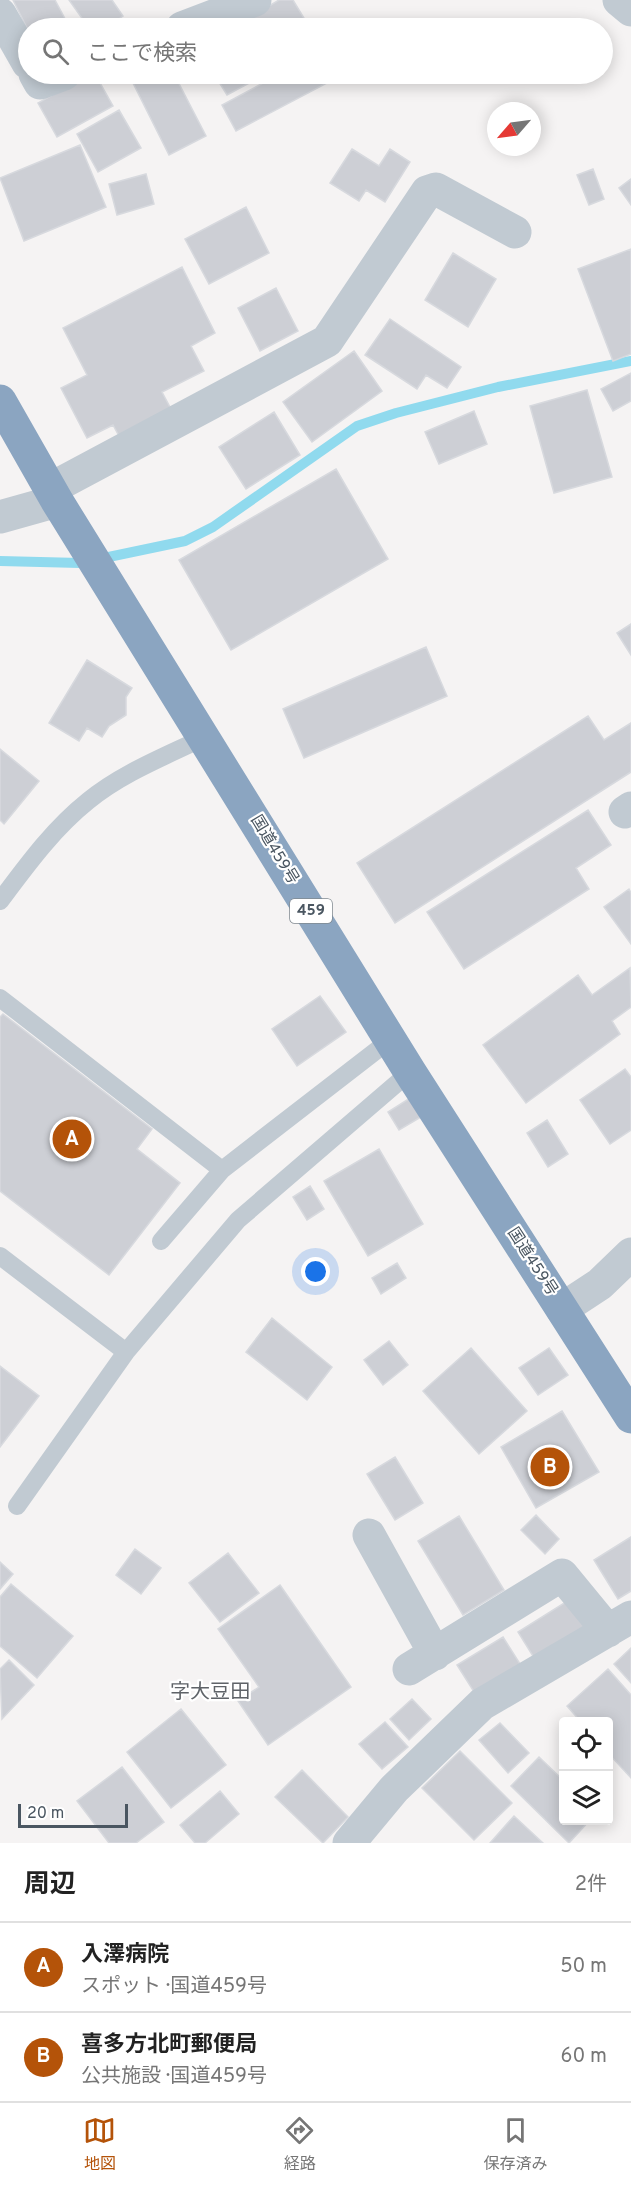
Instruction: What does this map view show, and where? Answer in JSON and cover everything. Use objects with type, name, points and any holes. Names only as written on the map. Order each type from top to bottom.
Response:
[{"type":"highway","name":"国道459号","points":[[0,400],[54,495],[390,1040],[631,1417]]},
{"type":"street","points":[[208,18],[255,0]]},
{"type":"street","points":[[619,0],[631,10]]},
{"type":"street","points":[[0,14],[18,46]]},
{"type":"street","points":[[0,517],[54,495],[327,341],[426,192],[436,189],[514,232]]},
{"type":"street","points":[[562,1309],[600,1284],[631,1254]]},
{"type":"street","points":[[349,1843],[394,1789],[482,1704],[620,1624],[562,1575],[422,1662],[369,1535]]},
{"type":"lane","points":[[0,901],[44,843],[88,801],[121,778],[205,737]]},
{"type":"lane","points":[[0,998],[222,1170]]},
{"type":"lane","points":[[161,1241],[222,1170],[390,1040]]},
{"type":"lane","points":[[17,1506],[126,1352],[238,1220],[410,1072]]},
{"type":"lane","points":[[0,1256],[126,1352]]},
{"type":"building","points":[[13,0],[55,0],[65,18],[22,18]]},
{"type":"building","points":[[69,0],[112,0],[123,16],[120,18],[82,18]]},
{"type":"building","points":[[279,0],[293,0],[304,18],[253,18],[252,16]]},
{"type":"building","points":[[72,84],[101,84],[113,106],[57,137],[38,103]]},
{"type":"building","points":[[134,84],[179,84],[206,136],[169,155]]},
{"type":"building","points":[[220,84],[247,84],[227,95]]},
{"type":"building","points":[[261,84],[325,84],[236,131],[222,105]]},
{"type":"building","points":[[119,110],[141,148],[98,172],[77,134]]},
{"type":"building","points":[[80,145],[106,207],[24,241],[0,178]]},
{"type":"building","points":[[352,149],[379,166],[390,149],[410,162],[385,202],[366,190],[359,201],[330,183]]},
{"type":"building","points":[[593,169],[604,199],[589,205],[577,175]]},
{"type":"building","points":[[146,174],[154,204],[117,215],[109,184]]},
{"type":"building","points":[[631,179],[631,205],[619,188]]},
{"type":"building","points":[[246,207],[269,253],[209,284],[185,239]]},
{"type":"building","points":[[631,249],[631,354],[613,361],[578,269]]},
{"type":"building","points":[[453,253],[496,279],[468,327],[425,300]]},
{"type":"building","points":[[182,267],[215,333],[191,346],[204,371],[162,392],[171,409],[119,436],[113,425],[87,438],[61,388],[87,375],[63,328]]},
{"type":"building","points":[[276,288],[298,331],[260,351],[238,308]]},
{"type":"building","points":[[390,319],[461,367],[447,388],[426,375],[417,389],[365,355]]},
{"type":"building","points":[[354,351],[382,391],[312,442],[283,402]]},
{"type":"building","points":[[631,373],[631,401],[613,411],[601,389]]},
{"type":"building","points":[[587,390],[612,477],[554,493],[530,406]]},
{"type":"building","points":[[474,411],[487,444],[439,464],[425,432]]},
{"type":"building","points":[[274,412],[300,455],[246,489],[219,447]]},
{"type":"building","points":[[336,469],[388,559],[231,650],[179,560]]},
{"type":"building","points":[[631,624],[631,655],[617,633]]},
{"type":"building","points":[[426,647],[447,696],[304,758],[283,709]]},
{"type":"building","points":[[87,660],[132,688],[126,697],[126,715],[109,726],[102,737],[87,728],[79,741],[49,723]]},
{"type":"building","points":[[588,716],[604,740],[631,723],[631,772],[395,923],[357,863]]},
{"type":"building","points":[[0,749],[39,781],[4,824],[0,820]]},
{"type":"building","points":[[588,810],[611,845],[576,868],[589,889],[464,969],[427,912]]},
{"type":"building","points":[[629,889],[631,893],[631,944],[604,907]]},
{"type":"building","points":[[630,968],[631,1007],[612,1021],[620,1034],[526,1103],[483,1045],[578,975],[592,995]]},
{"type":"building","points":[[320,996],[346,1032],[297,1066],[272,1029]]},
{"type":"building","points":[[3,1014],[152,1129],[137,1149],[180,1183],[109,1275],[0,1191],[0,1017]]},
{"type":"building","points":[[625,1069],[631,1077],[631,1130],[610,1144],[580,1100]]},
{"type":"building","points":[[410,1098],[421,1117],[399,1130],[388,1112]]},
{"type":"building","points":[[547,1120],[568,1154],[548,1167],[527,1133]]},
{"type":"building","points":[[379,1149],[423,1224],[368,1256],[324,1181]]},
{"type":"building","points":[[310,1186],[324,1209],[307,1220],[293,1197]]},
{"type":"building","points":[[397,1263],[406,1278],[381,1294],[372,1278]]},
{"type":"building","points":[[272,1318],[332,1367],[307,1400],[246,1352]]},
{"type":"building","points":[[389,1341],[408,1365],[383,1385],[364,1360]]},
{"type":"building","points":[[471,1348],[527,1411],[479,1454],[423,1391]]},
{"type":"building","points":[[549,1348],[568,1375],[538,1395],[519,1368]]},
{"type":"building","points":[[0,1366],[39,1396],[0,1447]]},
{"type":"building","points":[[562,1411],[599,1472],[536,1508],[501,1447]]},
{"type":"building","points":[[395,1457],[423,1503],[395,1520],[367,1474]]},
{"type":"building","points":[[536,1515],[559,1539],[545,1554],[521,1530]]},
{"type":"building","points":[[459,1516],[504,1590],[463,1615],[418,1541]]},
{"type":"building","points":[[631,1537],[631,1591],[618,1599],[594,1560]]},
{"type":"building","points":[[135,1549],[161,1568],[141,1594],[116,1575]]},
{"type":"building","points":[[228,1553],[259,1593],[220,1622],[189,1583]]},
{"type":"building","points":[[0,1562],[13,1574],[0,1589]]},
{"type":"building","points":[[11,1584],[73,1636],[37,1678],[0,1646],[0,1597]]},
{"type":"building","points":[[280,1585],[351,1687],[268,1745],[238,1701],[259,1687],[218,1629]]},
{"type":"building","points":[[569,1600],[587,1629],[536,1661],[518,1632]]},
{"type":"building","points":[[503,1637],[522,1667],[476,1695],[457,1665]]},
{"type":"building","points":[[631,1648],[631,1683],[614,1664]]},
{"type":"building","points":[[9,1660],[34,1685],[2,1719],[0,1669]]},
{"type":"building","points":[[608,1669],[631,1695],[631,1778],[613,1758],[613,1717],[577,1717],[567,1706]]},
{"type":"building","points":[[412,1699],[431,1719],[409,1740],[390,1719]]},
{"type":"building","points":[[181,1709],[226,1765],[171,1808],[127,1752]]},
{"type":"building","points":[[385,1722],[408,1747],[382,1769],[359,1744]]},
{"type":"building","points":[[500,1723],[529,1753],[508,1773],[479,1740]]},
{"type":"building","points":[[460,1751],[512,1803],[474,1840],[422,1788]]},
{"type":"building","points":[[539,1757],[559,1776],[559,1825],[585,1825],[569,1843],[511,1786]]},
{"type":"building","points":[[122,1767],[164,1822],[136,1843],[109,1843],[77,1801]]},
{"type":"building","points":[[302,1770],[348,1817],[323,1843],[275,1797]]},
{"type":"building","points":[[220,1791],[239,1814],[205,1843],[195,1843],[180,1825]]},
{"type":"building","points":[[514,1816],[543,1843],[490,1843]]},
{"type":"waterway","points":[[0,561],[80,563],[185,541],[213,527],[357,426],[396,413],[498,387],[631,361]]},
{"type":"place","name":"入澤病院","points":[[72,1139]]},
{"type":"place","name":"喜多方北町郵便局","points":[[550,1467]]},
{"type":"district","name":"字大豆田","points":[[210,1693]]}]
